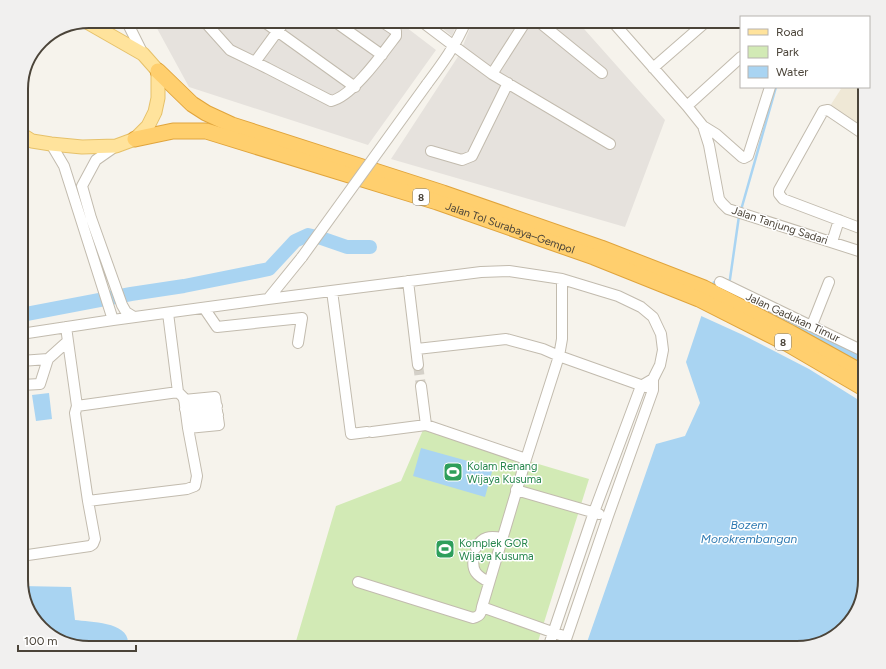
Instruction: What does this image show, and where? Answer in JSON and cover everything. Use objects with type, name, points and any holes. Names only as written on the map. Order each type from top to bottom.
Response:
[{"type":"highway","name":"Jalan Tol Surabaya–Gempol","points":[[158,71],[192,104],[232,125],[443,193],[586,242],[791,333],[858,370]]},
{"type":"highway","name":"Jalan Tol Surabaya–Gempol","points":[[135,139],[173,131],[206,131],[437,202],[702,294],[858,384]]},
{"type":"main road","points":[[28,140],[51,144],[97,147],[116,146],[135,139],[148,126],[155,112],[158,98],[158,71],[143,54],[98,28]]},
{"type":"street","points":[[130,28],[143,54]]},
{"type":"street","points":[[210,28],[230,50],[331,101],[336,100],[355,86],[382,55],[397,34],[396,31],[392,28]]},
{"type":"street","points":[[273,28],[355,86]]},
{"type":"street","points":[[255,62],[279,28]]},
{"type":"street","points":[[344,28],[382,55]]},
{"type":"street","points":[[430,28],[492,74],[610,144]]},
{"type":"street","points":[[268,299],[302,257],[454,46],[463,28]]},
{"type":"street","points":[[492,74],[522,28]]},
{"type":"street","points":[[547,28],[602,73]]},
{"type":"street","name":"Jalan Tanjung Sadari","points":[[618,28],[703,126],[709,144],[719,199],[728,209],[858,251]]},
{"type":"street","points":[[654,68],[699,28]]},
{"type":"street","points":[[687,106],[740,58]]},
{"type":"street","points":[[431,151],[462,160],[472,156],[508,83]]},
{"type":"street","points":[[703,126],[716,134],[742,157],[748,156],[770,88]]},
{"type":"street","points":[[858,130],[828,110],[823,110],[779,190],[779,194],[782,199],[858,227]]},
{"type":"street","points":[[51,144],[64,166],[72,189],[87,220],[122,305],[126,312],[134,317]]},
{"type":"street","points":[[113,320],[87,220],[82,186],[96,160],[116,146]]},
{"type":"street","points":[[72,189],[82,186]]},
{"type":"street","points":[[832,242],[839,220]]},
{"type":"street","points":[[28,333],[134,317],[481,272],[509,271],[562,279],[618,296],[641,307],[653,317],[661,334],[663,350],[660,365],[565,641]]},
{"type":"street","points":[[358,582],[473,618],[478,617],[516,490],[559,356],[562,339],[562,279]]},
{"type":"street","points":[[408,281],[418,365]]},
{"type":"street","points":[[812,325],[829,282]]},
{"type":"street","name":"Jalan Gadukan Timur","points":[[725,284],[812,325],[858,344]]},
{"type":"street","points":[[332,291],[351,434],[426,425],[526,459]]},
{"type":"street","points":[[204,308],[217,328],[302,318],[298,344]]},
{"type":"street","points":[[88,501],[187,490],[196,486],[197,476],[184,398],[178,392],[168,313]]},
{"type":"street","points":[[28,555],[90,546],[93,544],[95,539],[75,413],[77,406],[66,327]]},
{"type":"street","points":[[416,349],[506,339],[543,349],[641,386],[653,384]]},
{"type":"street","points":[[28,385],[40,384],[48,359],[68,341]]},
{"type":"street","points":[[28,361],[48,359]]},
{"type":"street","points":[[421,386],[426,425]]},
{"type":"street","points":[[551,641],[594,512],[641,386]]},
{"type":"street","points":[[77,406],[178,392]]},
{"type":"street","points":[[215,397],[217,411],[186,414],[215,397]]},
{"type":"street","points":[[516,490],[608,516]]},
{"type":"street","points":[[489,582],[480,577],[474,570],[472,563],[475,552],[479,542],[483,538],[491,536],[502,538]]},
{"type":"street","points":[[570,584],[583,589]]},
{"type":"street","points":[[482,607],[566,636]]},
{"type":"shaded area","points":[[157,28],[407,28],[436,50],[368,145],[189,87]]},
{"type":"shaded area","points":[[442,28],[455,28],[452,36]]},
{"type":"shaded area","points":[[470,28],[583,28],[665,120],[625,227],[391,159],[459,55]]},
{"type":"shaded area","points":[[840,88],[858,88],[858,127],[830,106],[841,89]]},
{"type":"green space","name":"Komplek GOR Wijaya Kusuma","points":[[423,430],[589,479],[538,641],[296,641],[336,506],[401,481]]},
{"type":"water","name":"Bozem Morokrembangan","points":[[713,281],[858,351],[858,580],[852,607],[837,626],[824,635],[813,639],[797,641],[587,641],[656,444],[685,436],[700,403],[686,362]]},
{"type":"water","points":[[49,393],[52,419],[36,421],[32,395]]},
{"type":"water","name":"Kolam Renang Wijaya Kusuma","points":[[421,448],[493,468],[485,497],[413,476]]},
{"type":"water","points":[[28,586],[71,587],[75,620],[110,625],[118,628],[128,639],[128,641],[89,641],[62,635],[43,620],[36,610],[31,599]]},
{"type":"pier","points":[[702,306],[858,367],[858,400],[809,369],[743,335],[699,315]]},
{"type":"waterway","points":[[741,210],[776,88]]},
{"type":"waterway","points":[[728,284],[739,216]]},
{"type":"waterway","points":[[28,314],[131,294],[184,286],[269,269],[295,241],[308,235],[347,247],[370,247]]},
{"type":"tunnel","points":[[418,365],[421,386]]},
{"type":"place","name":"Kolam Renang Wijaya Kusuma","points":[[453,472]]},
{"type":"place","name":"Komplek GOR Wijaya Kusuma","points":[[445,549]]}]
